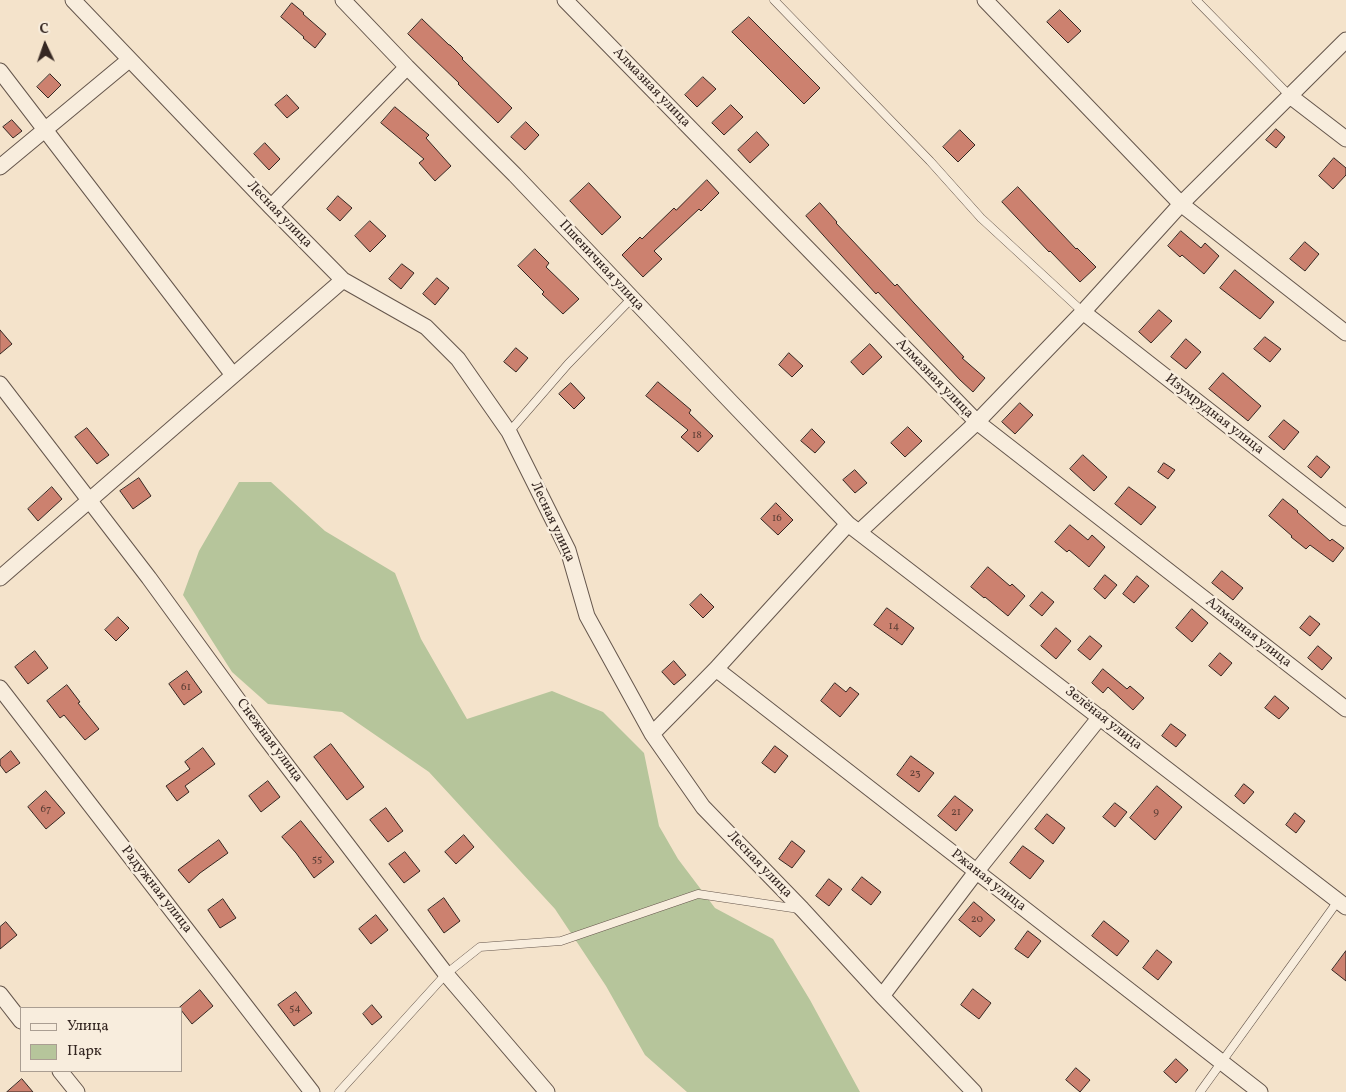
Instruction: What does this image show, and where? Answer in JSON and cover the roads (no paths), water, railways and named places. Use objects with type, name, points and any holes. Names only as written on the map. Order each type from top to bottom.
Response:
[{"type":"street","name":"Лесная улица","points":[[73,0],[342,280],[426,327],[458,359],[509,432],[568,550],[586,616],[652,734],[703,807],[974,1092]]},
{"type":"street","name":"Пшеничная улица","points":[[343,0],[515,175],[854,528]]},
{"type":"street","name":"Алмазная улица","points":[[565,0],[977,422],[1346,709]]},
{"type":"street","points":[[985,0],[1181,204],[1346,333]]},
{"type":"street","points":[[652,734],[854,528],[977,422],[1082,312],[1181,204],[1346,40]]},
{"type":"street","points":[[0,167],[130,60]]},
{"type":"street","points":[[271,207],[407,67]]},
{"type":"street","points":[[0,71],[233,375]]},
{"type":"street","points":[[1290,96],[1346,139]]},
{"type":"street","points":[[0,578],[342,280]]},
{"type":"street","name":"Изумрудная улица","points":[[1082,312],[1346,518]]},
{"type":"street","name":"Снежная улица","points":[[0,384],[149,578],[262,733],[446,974],[547,1092]]},
{"type":"street","name":"Зелёная улица","points":[[854,528],[1100,717],[1344,900]]},
{"type":"street","name":"Ржаная улица","points":[[716,669],[1260,1092]]},
{"type":"street","name":"Радужная улица","points":[[0,688],[312,1092]]},
{"type":"street","points":[[882,996],[976,872],[1100,717]]},
{"type":"street","points":[[0,994],[20,1020]]},
{"type":"street","points":[[61,1072],[76,1092]]},
{"type":"lane","points":[[774,0],[930,161],[981,218],[1082,312]]},
{"type":"lane","points":[[1196,0],[1290,96]]},
{"type":"lane","points":[[509,432],[568,364],[632,298]]},
{"type":"lane","points":[[340,1092],[446,974],[480,947],[561,941],[698,894],[802,909]]},
{"type":"lane","points":[[1200,1092],[1344,900]]}]
